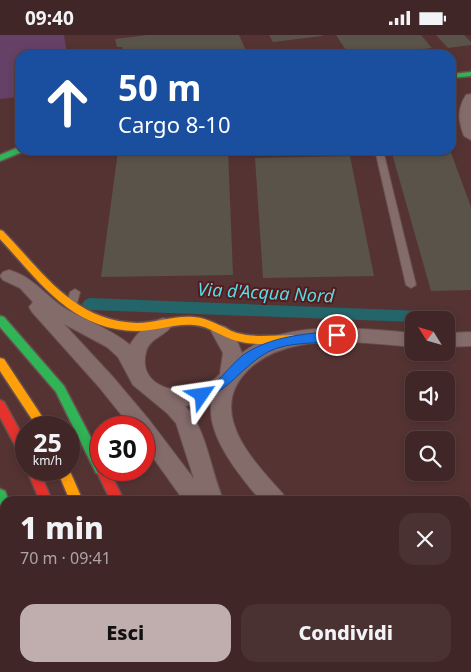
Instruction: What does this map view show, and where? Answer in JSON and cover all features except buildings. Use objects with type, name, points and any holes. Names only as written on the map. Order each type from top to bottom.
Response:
[{"type":"main road","points":[[456,76],[471,74]]},
{"type":"main road","points":[[0,154],[15,151]]},
{"type":"main road","points":[[0,158],[15,152]]},
{"type":"main road","points":[[0,233],[28,262],[56,297],[92,317],[119,325],[144,328],[178,321],[193,321],[208,324],[220,331],[253,340],[294,339]]},
{"type":"main road","points":[[0,320],[60,389],[90,447]]},
{"type":"main road","points":[[0,363],[13,379],[36,416]]},
{"type":"main road","points":[[0,405],[15,433]]},
{"type":"main road","points":[[38,481],[44,496]]},
{"type":"main road","points":[[68,481],[74,496]]},
{"type":"main road","points":[[108,481],[115,496]]},
{"type":"street","points":[[471,98],[466,105],[464,114],[471,135]]},
{"type":"street","points":[[5,271],[26,284],[58,313],[114,342],[129,356],[140,380],[174,407],[189,428],[209,496]]},
{"type":"street","points":[[5,271],[106,383],[133,416]]},
{"type":"street","points":[[135,368],[134,355],[140,342],[150,332],[163,325]]},
{"type":"street","points":[[220,331],[230,340],[234,352],[234,364],[222,392],[221,418],[228,436],[242,460],[271,496]]},
{"type":"street","points":[[152,391],[167,397],[185,399],[202,395],[218,388],[246,359],[257,352],[294,339],[337,335],[405,339]]},
{"type":"street","points":[[455,340],[471,339]]},
{"type":"street","points":[[155,444],[193,496]]},
{"type":"lane","points":[[381,155],[411,285]]},
{"type":"lane","points":[[71,307],[75,291]]},
{"type":"shaded area","points":[[0,35],[64,35],[66,50],[15,50],[15,98],[0,99]]},
{"type":"waterway","name":"Via d'Acqua Nord","points":[[90,304],[405,316]]},
{"type":"traffic: fast","points":[[456,76],[471,74]]},
{"type":"traffic: fast","points":[[0,158],[15,152]]},
{"type":"traffic: fast","points":[[0,320],[60,389],[90,448]]},
{"type":"traffic: slow","points":[[0,233],[57,295],[73,308],[90,317],[111,324],[135,327],[195,321],[244,339],[294,339]]},
{"type":"traffic: slow","points":[[0,362],[36,416]]},
{"type":"traffic: slow","points":[[68,481],[74,496]]},
{"type":"traffic: jam","points":[[0,405],[15,433]]},
{"type":"traffic: jam","points":[[38,481],[44,496]]},
{"type":"traffic: jam","points":[[108,481],[115,496]]},
{"type":"route","points":[[202,395],[218,388],[246,359],[265,348],[294,339],[337,335]]}]
